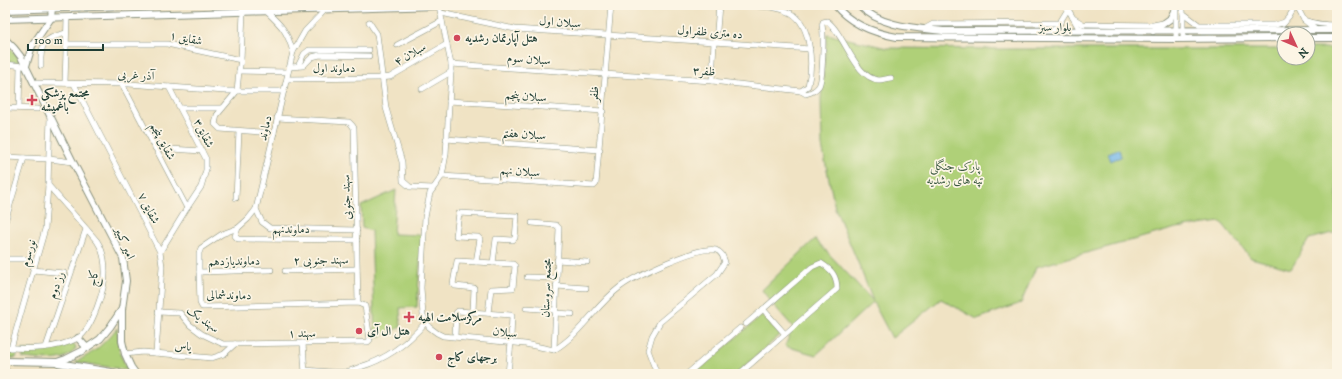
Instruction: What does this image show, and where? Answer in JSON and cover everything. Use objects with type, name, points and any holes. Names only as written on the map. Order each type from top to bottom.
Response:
[{"type":"main road","points":[[5,10],[152,5]]},
{"type":"main road","points":[[5,19],[243,12],[257,8],[267,12],[471,5]]},
{"type":"main road","name":"بلوار سبز","points":[[836,5],[854,22],[879,34],[897,37],[1176,39],[1276,38]]},
{"type":"main road","name":"بلوار سبز","points":[[859,5],[874,17],[912,28],[943,31],[1276,30]]},
{"type":"main road","points":[[1153,31],[1170,19],[1174,14],[1176,6]]},
{"type":"main road","points":[[23,66],[32,46],[51,18],[52,8]]},
{"type":"main road","name":"بلوار سبز","points":[[1316,30],[1337,30]]},
{"type":"main road","points":[[1316,38],[1337,38]]},
{"type":"main road","name":"امیر کبیر","points":[[5,39],[14,48],[34,83],[123,258],[126,281],[122,309],[100,339],[87,348],[57,362],[5,360]]},
{"type":"main road","points":[[122,309],[122,341],[125,354],[136,374]]},
{"type":"main road","points":[[78,338],[87,348]]},
{"type":"main road","points":[[57,362],[123,374]]},
{"type":"street","name":"ظفر","points":[[596,184],[611,5]]},
{"type":"street","points":[[712,81],[719,5]]},
{"type":"street","points":[[736,5],[779,8],[792,14],[802,23],[810,50],[808,86],[801,90]]},
{"type":"street","points":[[1183,5],[1183,39]]},
{"type":"street","points":[[1296,5],[1304,20],[1311,26]]},
{"type":"street","points":[[1282,26],[1296,5]]},
{"type":"street","points":[[303,343],[305,372],[346,372],[373,364],[395,352],[413,337],[426,322],[423,315],[421,288],[425,217],[430,193],[442,176],[451,72],[451,64],[439,6]]},
{"type":"street","points":[[1176,6],[1176,39]]},
{"type":"street","points":[[1068,7],[1078,27],[1084,30]]},
{"type":"street","points":[[1053,30],[1060,23],[1068,7]]},
{"type":"street","points":[[293,52],[305,31],[326,9]]},
{"type":"street","points":[[243,12],[241,60],[237,88],[222,108],[215,124],[220,129],[274,133]]},
{"type":"street","points":[[267,12],[283,28],[288,36],[293,52]]},
{"type":"street","name":"سبلان اول","points":[[441,13],[515,30],[609,36]]},
{"type":"street","points":[[1183,13],[1199,25],[1275,25],[1285,22]]},
{"type":"street","points":[[64,83],[67,18]]},
{"type":"street","points":[[1073,18],[1082,24],[1153,25],[1164,23]]},
{"type":"street","points":[[1304,20],[1322,25],[1337,25]]},
{"type":"street","points":[[397,45],[442,21]]},
{"type":"street","name":"ظفر۳","points":[[606,75],[712,81],[801,90],[806,94],[814,92],[820,84],[823,47],[822,25],[823,22],[827,21],[839,35],[856,63],[869,77],[879,80],[892,78]]},
{"type":"street","points":[[369,22],[378,34],[386,108],[402,162],[403,181],[410,187],[433,188]]},
{"type":"street","points":[[924,29],[933,24],[1060,23]]},
{"type":"street","points":[[42,66],[42,48],[46,41],[52,36],[66,33]]},
{"type":"street","name":"ده متری ظفراول","points":[[609,36],[715,42],[810,50]]},
{"type":"street","name":"شقایق ۱","points":[[66,44],[167,44],[241,60]]},
{"type":"street","name":"سبلان ۴","points":[[382,78],[390,77],[447,44]]},
{"type":"street","points":[[298,66],[304,54],[309,50],[369,50]]},
{"type":"street","name":"دماوند","points":[[256,209],[293,52]]},
{"type":"street","points":[[239,70],[289,69],[303,66],[312,57],[320,55],[369,56]]},
{"type":"street","points":[[5,64],[23,66],[19,108]]},
{"type":"street","name":"سبلان سوم","points":[[451,64],[606,75]]},
{"type":"street","points":[[422,89],[451,72]]},
{"type":"street","name":"دماوند اول","points":[[287,79],[382,78]]},
{"type":"street","name":"آذر غربی","points":[[34,83],[122,84],[209,90],[237,88],[284,91]]},
{"type":"street","name":"شقایق ۷","points":[[74,84],[160,252],[162,266],[156,353]]},
{"type":"street","name":"شقایق پنجم","points":[[122,84],[187,208]]},
{"type":"street","name":"شقایق۳","points":[[160,252],[201,187],[206,170],[206,159],[169,87]]},
{"type":"street","name":"سبلان پنجم","points":[[449,101],[603,111]]},
{"type":"street","points":[[5,108],[38,110]]},
{"type":"street","points":[[180,108],[222,108]]},
{"type":"street","points":[[48,185],[50,116]]},
{"type":"street","name":"سهند جنوبی","points":[[277,118],[349,122],[354,128],[358,303],[365,306],[370,340]]},
{"type":"street","points":[[236,198],[239,131]]},
{"type":"street","name":"سبلان هفتم","points":[[446,139],[600,150]]},
{"type":"street","points":[[155,148],[202,151]]},
{"type":"street","points":[[5,157],[49,159],[73,162]]},
{"type":"street","points":[[5,222],[24,158]]},
{"type":"street","name":"سبلان نهم","points":[[442,176],[594,186],[596,184]]},
{"type":"street","name":"کاج","points":[[48,185],[97,241],[102,249],[106,272],[101,294],[85,333],[78,338]]},
{"type":"street","name":"نورسوم","points":[[11,348],[45,229],[48,185]]},
{"type":"street","points":[[256,209],[262,222],[270,228],[357,230]]},
{"type":"street","name":"دماوندشمالی","points":[[256,209],[238,228],[222,234],[201,248],[199,253],[200,303],[203,307],[358,303]]},
{"type":"street","points":[[476,262],[479,238],[456,236],[459,213],[517,216],[516,238],[513,240],[496,239],[493,263]]},
{"type":"street","name":"مجتمع سروستان","points":[[532,223],[558,226],[554,350]]},
{"type":"street","name":"دماوندنهم","points":[[238,228],[234,236],[238,239],[357,240]]},
{"type":"street","name":"رز دوم","points":[[46,347],[86,229]]},
{"type":"street","points":[[554,350],[566,343],[607,298],[621,287],[659,266],[687,255],[709,249],[717,250],[722,254],[725,262],[717,274],[660,322],[652,336],[648,350],[657,374]]},
{"type":"street","points":[[5,259],[26,259]]},
{"type":"street","points":[[557,260],[587,262]]},
{"type":"street","points":[[473,312],[474,288],[454,286],[453,284],[457,261],[514,265],[514,286],[511,289],[490,288],[488,313]]},
{"type":"street","points":[[739,374],[838,289],[837,280],[834,274],[828,267],[821,263],[812,267],[746,324]]},
{"type":"street","name":"سهند جنوبی ۲","points":[[285,271],[357,269]]},
{"type":"street","points":[[34,270],[64,273]]},
{"type":"street","name":"دماوندیازدهم","points":[[199,272],[270,270]]},
{"type":"street","points":[[527,277],[556,278]]},
{"type":"street","points":[[556,286],[586,288]]},
{"type":"street","points":[[526,308],[572,314]]},
{"type":"street","points":[[763,309],[785,334]]},
{"type":"street","name":"سهند یک","points":[[158,312],[180,313],[190,325],[202,334],[223,344],[235,344]]},
{"type":"street","points":[[454,336],[457,312],[512,315],[508,374]]},
{"type":"street","name":"سبلان","points":[[426,322],[429,327],[443,336],[511,340],[554,350]]},
{"type":"street","points":[[686,374],[740,328]]},
{"type":"street","points":[[5,347],[51,347],[78,338]]},
{"type":"street","name":"سهند ۱","points":[[235,344],[368,342],[370,340]]},
{"type":"street","name":"یاس","points":[[125,354],[143,352],[212,358],[224,354],[235,344]]},
{"type":"street","points":[[5,368],[9,374]]},
{"type":"green space","name":"پارک جنگلی تپه های رشدیه","points":[[827,34],[887,48],[1276,49],[1276,66],[1316,66],[1316,48],[1337,48],[1337,232],[1309,239],[1291,269],[1251,258],[1221,222],[1176,228],[1036,267],[1021,303],[977,319],[941,299],[892,338],[873,302],[816,355],[785,346],[793,327],[762,290],[815,239],[873,301],[835,208],[822,146],[821,99]]},
{"type":"green space","points":[[5,43],[17,55],[20,64],[5,60]]},
{"type":"green space","points":[[396,190],[393,234],[422,235],[417,307],[400,308],[401,327],[375,339],[371,231],[362,228],[361,206]]},
{"type":"green space","points":[[762,315],[780,335],[736,374],[694,374]]},
{"type":"green space","points":[[117,328],[120,354],[128,370],[75,362],[98,348]]},
{"type":"green space","points":[[67,344],[75,345],[76,348],[66,357],[52,360],[23,358],[22,350],[51,350]]},
{"type":"green space","points":[[5,350],[16,350],[16,358],[5,358]]},
{"type":"water","points":[[1119,149],[1121,157],[1110,161],[1107,153]]},
{"type":"place","name":"هتل آپارتمان رشدیه","points":[[457,38]]},
{"type":"place","name":"مجتمع پزشکی باغمیشه","points":[[32,100]]},
{"type":"place","name":"مرکزسلامت الهیه","points":[[409,317]]},
{"type":"place","name":"هتل ال آی","points":[[359,331]]},
{"type":"place","name":"برجهای کاج","points":[[439,357]]}]
